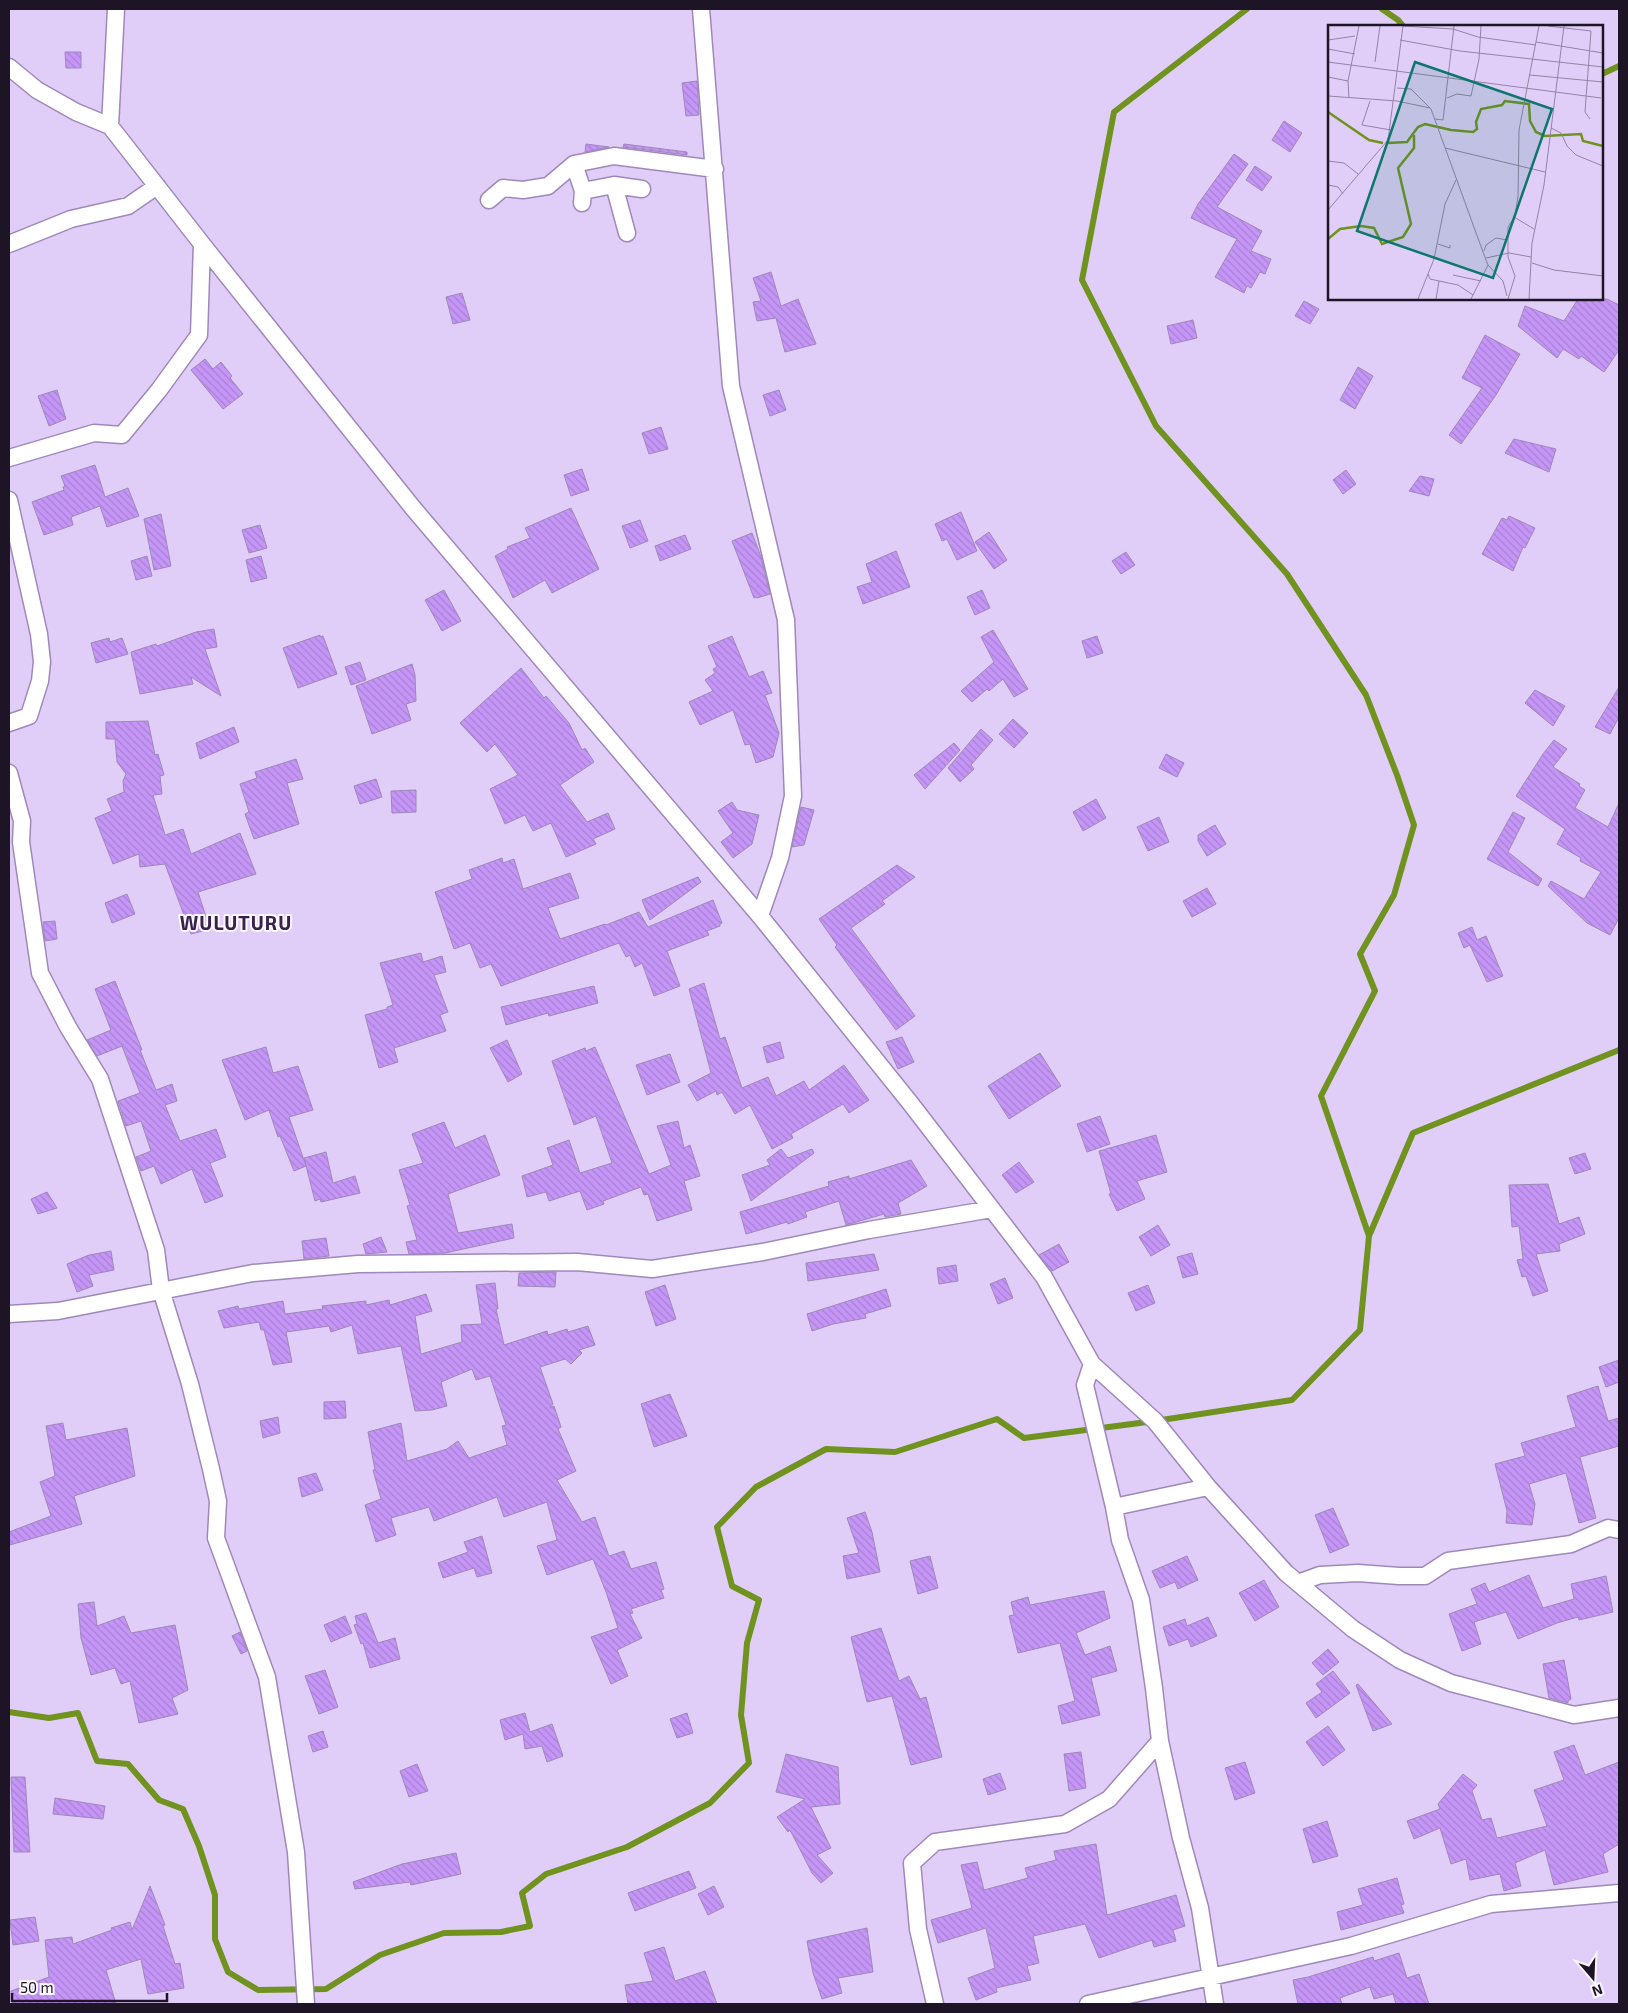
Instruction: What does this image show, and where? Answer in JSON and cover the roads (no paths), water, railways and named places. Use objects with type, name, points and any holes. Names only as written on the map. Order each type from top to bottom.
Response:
[{"type":"street","points":[[110,126],[116,9]]},
{"type":"street","points":[[701,9],[731,386],[786,620],[793,796],[780,858],[760,916]]},
{"type":"street","points":[[9,67],[37,90],[76,112],[110,126],[413,508],[760,916],[911,1104],[1044,1277],[1092,1364],[1155,1422],[1208,1487],[1286,1573],[1353,1629],[1400,1660],[1451,1683],[1574,1715],[1619,1708]]},
{"type":"street","points":[[489,200],[502,188],[523,190],[548,186],[574,164],[614,156],[715,170]]},
{"type":"street","points":[[574,164],[583,197],[614,185],[642,189]]},
{"type":"street","points":[[614,185],[627,233]]},
{"type":"street","points":[[9,244],[71,219],[128,206],[158,186]]},
{"type":"street","points":[[9,458],[94,433],[122,435],[159,390],[199,335],[202,244]]},
{"type":"street","points":[[9,500],[37,624],[42,662],[40,681],[29,716],[9,723]]},
{"type":"street","points":[[9,773],[22,821],[21,842],[40,973],[68,1027],[100,1079],[156,1250],[161,1290],[190,1384],[218,1500],[216,1538],[267,1677],[296,1852],[306,2004]]},
{"type":"street","points":[[9,1314],[58,1311],[253,1273],[358,1264],[577,1262],[652,1269],[763,1252],[869,1230],[992,1209]]},
{"type":"street","points":[[1092,1364],[1085,1385],[1120,1540],[1140,1600],[1154,1688],[1160,1741],[1200,1908],[1209,1976],[1215,2004]]},
{"type":"street","points":[[1114,1507],[1208,1487]]},
{"type":"street","points":[[1298,1583],[1320,1576],[1358,1573],[1425,1576],[1448,1561],[1571,1544],[1608,1528],[1619,1530]]},
{"type":"street","points":[[935,2004],[918,1929],[912,1863],[935,1842],[977,1838],[1065,1824],[1109,1799],[1160,1741]]},
{"type":"street","points":[[1088,2004],[1351,1946],[1491,1904],[1619,1893]]},
{"type":"waterway","points":[[1247,9],[1114,112],[1082,280],[1156,426],[1287,574],[1366,695],[1414,825],[1394,895],[1360,954],[1375,991],[1321,1096],[1369,1236]]},
{"type":"waterway","points":[[1382,9],[1402,25]]},
{"type":"waterway","points":[[1603,74],[1619,66]]},
{"type":"waterway","points":[[9,1712],[49,1718],[78,1713],[97,1761],[128,1764],[159,1800],[183,1809],[199,1846],[215,1895],[215,1939],[228,1972],[258,1990],[326,1989],[380,1955],[444,1933],[501,1932],[530,1926],[522,1893],[546,1874],[627,1847],[710,1803],[749,1763],[741,1715],[747,1643],[759,1600],[732,1586],[717,1527],[756,1487],[826,1449],[895,1452],[997,1419],[1024,1438],[1155,1421],[1292,1400],[1360,1330],[1369,1236],[1413,1133],[1619,1050]]},
{"type":"district","name":"WULUTURU","points":[[236,922]]}]
